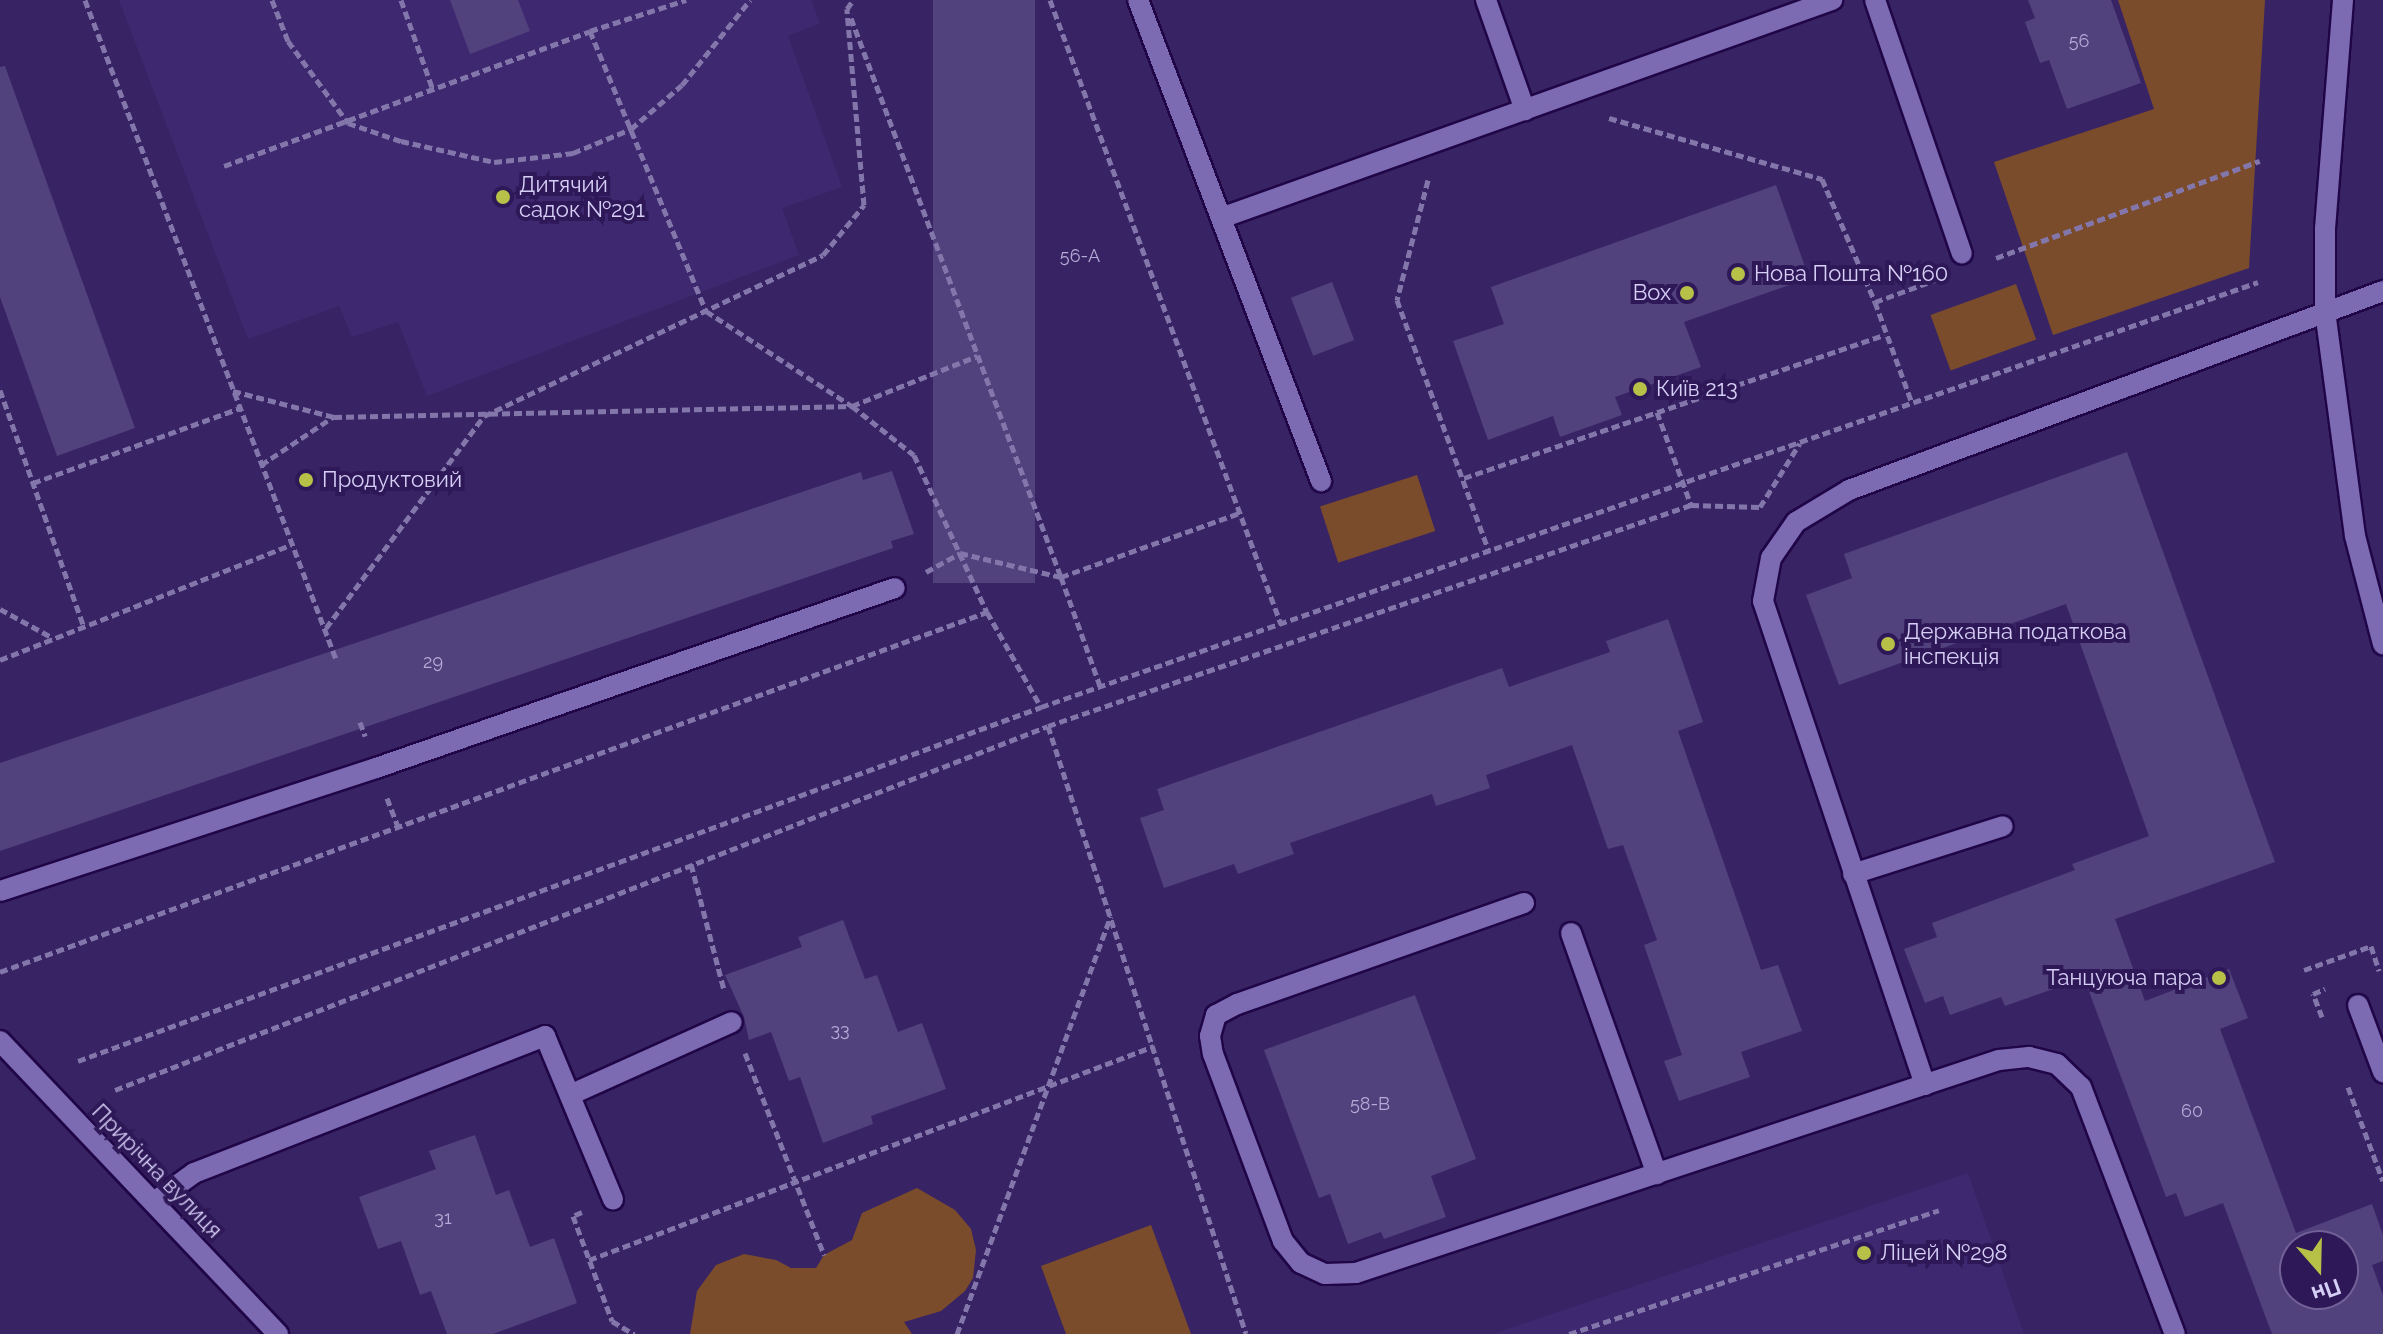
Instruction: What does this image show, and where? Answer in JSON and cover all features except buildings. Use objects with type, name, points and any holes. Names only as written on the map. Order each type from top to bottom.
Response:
[{"type":"street","points":[[1138,0],[1321,481]]},
{"type":"street","points":[[1486,0],[1525,110]]},
{"type":"street","points":[[1221,218],[1832,0]]},
{"type":"street","points":[[1875,0],[1962,254]]},
{"type":"street","points":[[2343,0],[2325,228],[2325,311],[2355,536],[2383,644]]},
{"type":"street","points":[[1925,1085],[1763,601],[1771,558],[1796,522],[1849,490],[2383,291]]},
{"type":"street","points":[[0,891],[376,768],[895,588]]},
{"type":"street","points":[[1853,874],[2003,826]]},
{"type":"street","points":[[1524,903],[1237,1004],[1216,1015],[1210,1036],[1213,1054],[1283,1241],[1301,1263],[1325,1274],[1356,1273],[1999,1060],[2029,1057],[2057,1064],[2081,1087],[2175,1334]]},
{"type":"street","points":[[1571,933],[1657,1174]]},
{"type":"street","points":[[2358,1005],[2383,1072]]},
{"type":"street","points":[[572,1094],[732,1022]]},
{"type":"street","points":[[154,1202],[194,1173],[545,1036],[572,1094],[613,1199]]},
{"type":"street","name":"Прирічна вулиця","points":[[0,1041],[278,1334]]},
{"type":"path","points":[[85,0],[336,659]]},
{"type":"path","points":[[272,0],[288,41],[348,123],[401,141],[494,162],[573,153],[631,129],[682,85],[750,0]]},
{"type":"path","points":[[401,0],[433,90]]},
{"type":"path","points":[[224,166],[348,123],[590,31],[686,0]]},
{"type":"path","points":[[326,628],[484,416],[823,255],[864,205],[847,9],[853,0]]},
{"type":"path","points":[[1050,0],[1281,624]]},
{"type":"path","points":[[847,9],[1100,686]]},
{"type":"path","points":[[590,31],[706,311],[852,406],[914,455],[987,612],[1041,707]]},
{"type":"path","points":[[1551,101],[1822,179],[1875,302],[1884,335],[1912,403]]},
{"type":"path","points":[[1439,141],[1397,300],[1489,551]]},
{"type":"path","points":[[1993,259],[2260,161]]},
{"type":"path","points":[[1875,302],[1949,275]]},
{"type":"path","points":[[78,1061],[1041,707],[2258,282]]},
{"type":"path","points":[[1464,478],[1884,335]]},
{"type":"path","points":[[233,391],[334,417],[852,406],[977,356]]},
{"type":"path","points":[[0,390],[84,627]]},
{"type":"path","points":[[33,483],[240,408]]},
{"type":"path","points":[[1657,412],[1691,505]]},
{"type":"path","points":[[261,465],[334,417]]},
{"type":"path","points":[[115,1090],[1048,726],[1691,505],[1760,507],[1800,443]]},
{"type":"path","points":[[895,588],[960,553],[1061,577],[1240,513]]},
{"type":"path","points":[[0,660],[291,545]]},
{"type":"path","points":[[0,609],[54,639]]},
{"type":"path","points":[[0,972],[987,612]]},
{"type":"path","points":[[1048,726],[1246,1334]]},
{"type":"path","points":[[691,864],[732,1022],[824,1255]]},
{"type":"path","points":[[957,1334],[1112,915]]},
{"type":"path","points":[[2304,970],[2371,946],[2379,971]]},
{"type":"path","points":[[589,1260],[1154,1046]]},
{"type":"path","points":[[613,1199],[573,1216],[612,1321],[634,1334]]},
{"type":"path","points":[[1569,1334],[1939,1210]]},
{"type":"shaded area","name":"Дитячий садок №291","points":[[119,0],[811,0],[820,23],[788,36],[842,187],[782,208],[799,255],[427,396],[398,322],[352,337],[339,306],[248,339]]},
{"type":"shaded area","points":[[2118,0],[2265,0],[2249,268],[2053,335],[1994,162],[2154,109]]},
{"type":"shaded area","points":[[2016,284],[2036,339],[1951,371],[1930,315]]},
{"type":"shaded area","points":[[1417,475],[1435,531],[1338,563],[1320,507]]},
{"type":"shaded area","name":"Ліцей №298","points":[[1968,1173],[2024,1334],[1493,1334]]},
{"type":"shaded area","points":[[917,1188],[955,1210],[971,1229],[976,1250],[973,1278],[965,1291],[941,1311],[904,1322],[912,1334],[690,1334],[697,1291],[716,1265],[744,1254],[776,1260],[791,1268],[816,1268],[824,1255],[852,1240],[862,1213]]},
{"type":"shaded area","points":[[1151,1225],[1191,1334],[1066,1334],[1041,1266]]},
{"type":"place","name":"Дитячий садок №291","points":[[503,197]]},
{"type":"place","name":"Нова Пошта №160","points":[[1738,274]]},
{"type":"place","name":"Box","points":[[1687,293]]},
{"type":"place","name":"Київ 213","points":[[1640,389]]},
{"type":"place","name":"Продуктовий","points":[[306,480]]},
{"type":"place","name":"Державна податкова інспекція","points":[[1888,644]]},
{"type":"place","name":"Танцуюча пара","points":[[2219,978]]},
{"type":"place","name":"Ліцей №298","points":[[1864,1253]]}]
